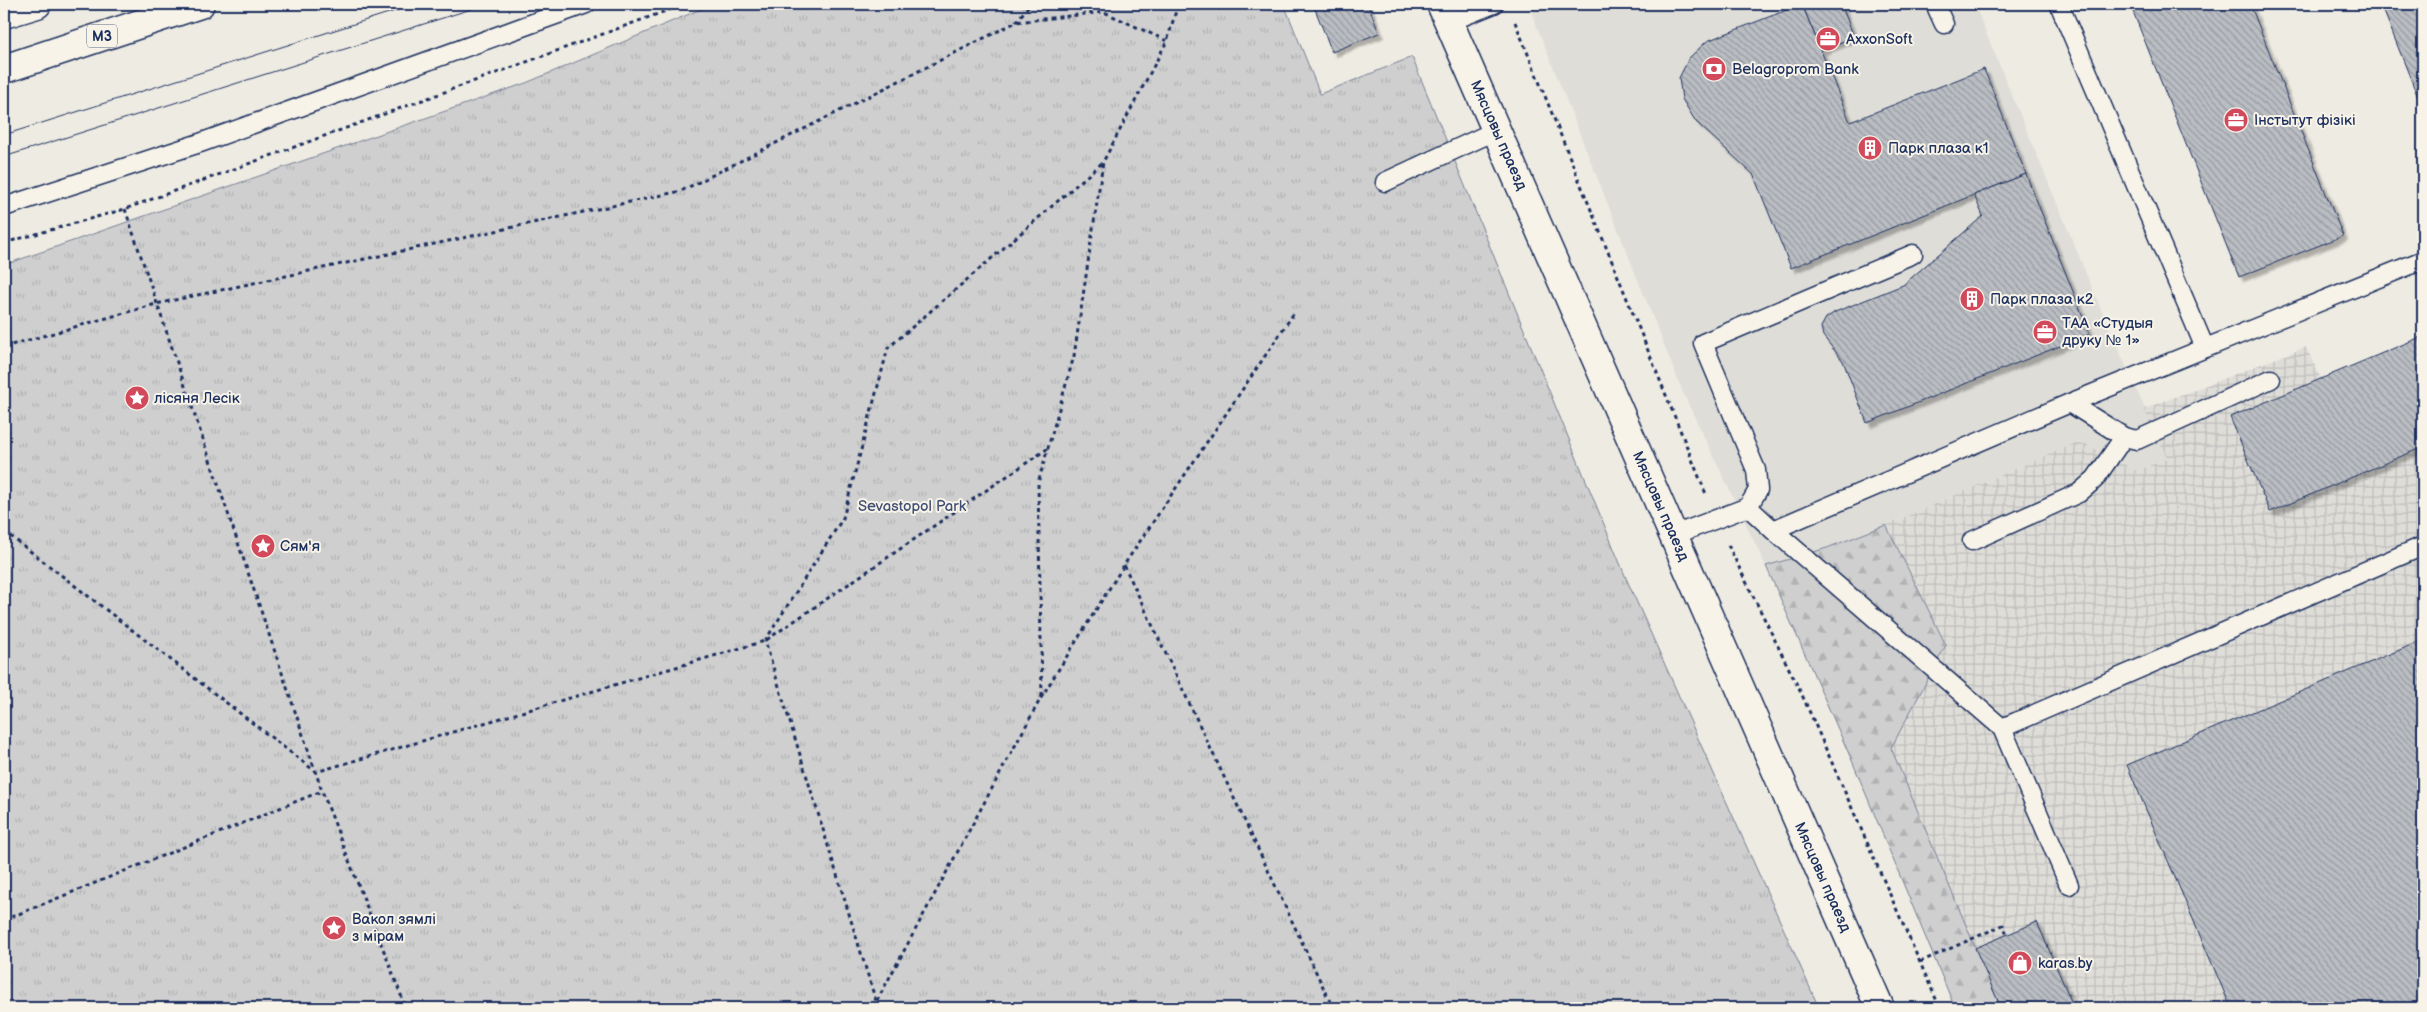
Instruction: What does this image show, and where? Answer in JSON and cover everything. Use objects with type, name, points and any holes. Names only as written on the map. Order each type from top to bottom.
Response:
[{"type":"street","points":[[4,14],[37,4]]},
{"type":"street","name":"М3","points":[[4,69],[200,4]]},
{"type":"street","name":"Мясцовы праезд","points":[[1445,13],[1880,1008]]},
{"type":"lane","points":[[4,207],[200,143],[586,4]]},
{"type":"lane","points":[[1445,13],[1494,4]]},
{"type":"lane","points":[[1935,4],[1944,24]]},
{"type":"lane","points":[[2059,4],[2205,348]]},
{"type":"lane","points":[[1385,182],[1497,130]]},
{"type":"lane","points":[[1674,535],[1748,507],[1758,490],[1756,470],[1703,343],[1913,254]]},
{"type":"lane","points":[[1772,530],[2070,403],[2423,260]]},
{"type":"lane","points":[[2070,403],[2124,437],[2137,440],[2271,380]]},
{"type":"lane","points":[[1972,541],[2079,493],[2095,479],[2124,437]]},
{"type":"lane","points":[[1748,507],[1772,530],[2002,728],[2068,886]]},
{"type":"lane","points":[[2002,728],[2423,546]]},
{"type":"path","points":[[4,242],[125,209],[685,4]]},
{"type":"path","points":[[1016,22],[1030,4]]},
{"type":"path","points":[[1042,696],[1038,483],[1074,356],[1103,162],[1167,41],[1178,4]]},
{"type":"path","points":[[4,347],[156,304],[682,191],[1016,22],[1104,12],[1167,41]]},
{"type":"path","points":[[878,1008],[765,641],[843,518],[888,348],[1103,162]]},
{"type":"path","points":[[125,209],[322,791],[406,1008]]},
{"type":"path","points":[[873,1008],[1042,696],[1124,565],[1294,313]]},
{"type":"path","points":[[316,772],[765,641],[1047,448]]},
{"type":"path","points":[[4,531],[316,772]]},
{"type":"path","points":[[1124,565],[1333,1008]]},
{"type":"path","points":[[4,920],[322,791]]},
{"type":"path","points":[[1920,962],[2003,926],[2008,934]]},
{"type":"shaded area","points":[[1528,4],[1974,4],[2108,326],[2167,458],[2137,471],[2080,441],[1886,525],[1827,548],[1766,566],[1684,395]]},
{"type":"shaded area","points":[[2423,336],[2423,1008],[2001,1008],[1891,748],[1946,645],[1886,525],[2080,441],[2137,471],[2167,458],[2144,409],[2306,347],[2321,379]]},
{"type":"green space","name":"Sevastopol Park","points":[[713,4],[1284,4],[1320,94],[1412,57],[1626,578],[1819,1008],[4,1008],[4,265],[526,83]]},
{"type":"green space","points":[[1886,525],[1946,645],[1891,748],[2001,1008],[1955,1008],[1853,763],[1766,566],[1827,548]]},
{"type":"building","points":[[1313,4],[1368,4],[1379,33],[1332,52]]},
{"type":"building","name":"Парк плаза к1","points":[[1802,4],[1850,122],[1984,69],[2026,174],[1791,268],[1753,174],[1696,122],[1682,99],[1679,78],[1689,58],[1707,41]]},
{"type":"building","points":[[1802,4],[1841,4],[1854,37],[1821,50]]},
{"type":"building","name":"Інстытут фізікі","points":[[2130,4],[2250,4],[2343,236],[2239,277]]},
{"type":"building","points":[[2381,4],[2423,4],[2423,110]]},
{"type":"building","name":"Парк плаза к2","points":[[2026,174],[2090,334],[1867,423],[1843,361],[1823,336],[1821,327],[1826,318],[1835,312],[1903,285],[1983,216],[1974,195]]},
{"type":"building","points":[[2423,336],[2423,447],[2270,512],[2230,417]]},
{"type":"building","points":[[2423,640],[2423,1008],[2231,1008],[2127,765]]},
{"type":"building","points":[[2037,922],[2074,1008],[2001,1008],[1975,948]]},
{"type":"tram line","points":[[4,135],[417,4]]},
{"type":"tram line","points":[[4,157],[487,4]]},
{"type":"place","name":"AxxonSoft","points":[[1828,39]]},
{"type":"place","name":"Belagroprom Bank","points":[[1714,69]]},
{"type":"place","name":"Інстытут фізікі","points":[[2236,120]]},
{"type":"place","name":"Парк плаза к1","points":[[1870,148]]},
{"type":"place","name":"Парк плаза к2","points":[[1972,299]]},
{"type":"place","name":"ТАА «Студыя друку № 1»","points":[[2045,332]]},
{"type":"place","name":"лісяня Лесік","points":[[137,398]]},
{"type":"place","name":"Сям'я","points":[[263,546]]},
{"type":"place","name":"Вакол зямлі з мірам","points":[[334,928]]},
{"type":"place","name":"karas.by","points":[[2020,963]]}]
